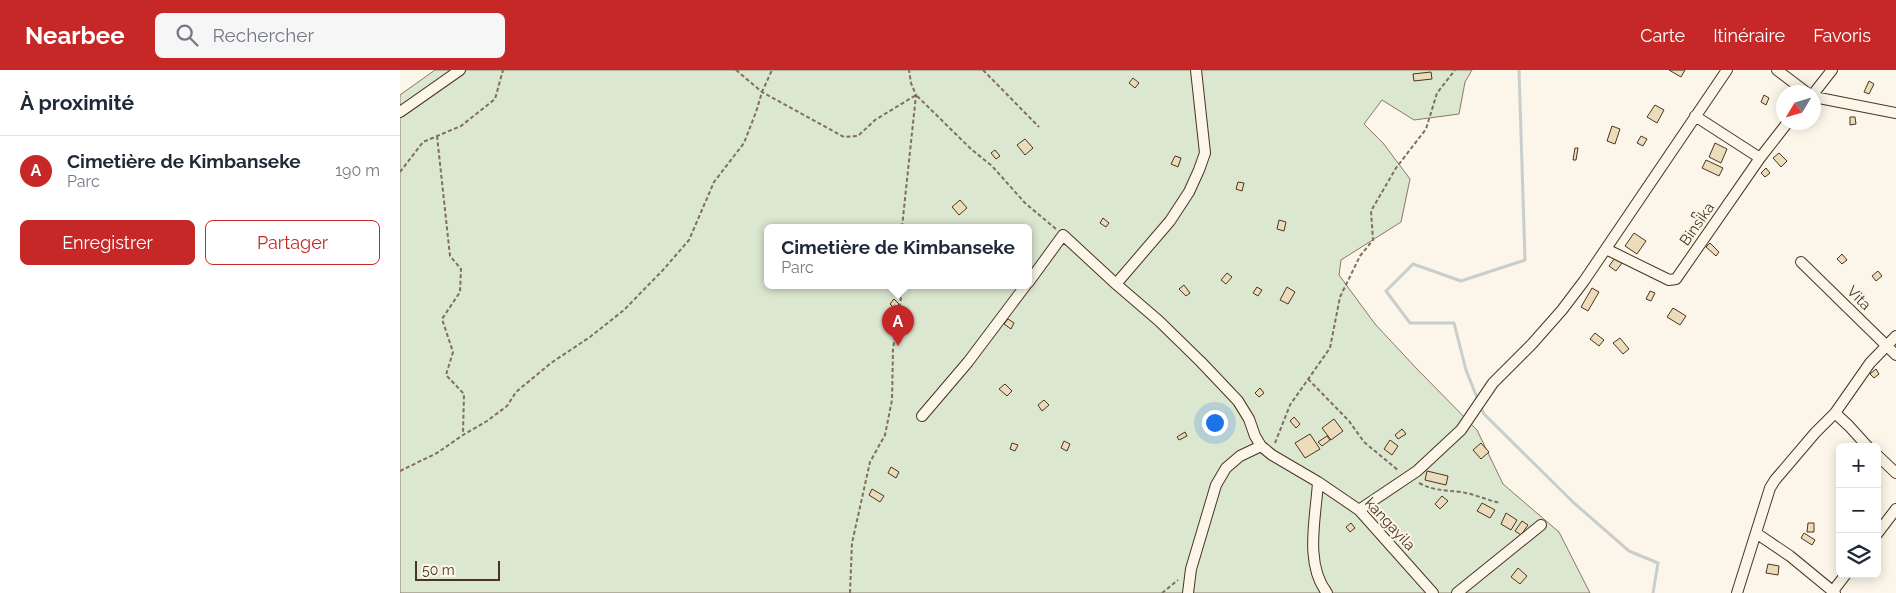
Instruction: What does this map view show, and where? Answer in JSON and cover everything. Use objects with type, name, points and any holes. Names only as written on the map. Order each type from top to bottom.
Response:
[{"type":"street","points":[[400,112],[460,70]]},
{"type":"street","points":[[1116,284],[1170,221],[1189,192],[1199,170],[1205,153],[1196,70]]},
{"type":"street","points":[[1359,510],[1406,479],[1438,453],[1461,430],[1493,382],[1532,344],[1562,310],[1606,249],[1727,70]]},
{"type":"street","points":[[1777,70],[1797,85]]},
{"type":"street","points":[[1820,85],[1832,70]]},
{"type":"street","points":[[1821,98],[1896,113]]},
{"type":"street","points":[[1696,116],[1760,158]]},
{"type":"street","name":"Binsika","points":[[1606,249],[1669,280],[1676,279],[1760,158],[1782,130]]},
{"type":"street","points":[[1032,277],[1063,235],[1159,321],[1201,362],[1238,402],[1249,419],[1261,446],[1240,456],[1226,468],[1216,485],[1191,569],[1188,593]]},
{"type":"street","name":"Vita","points":[[1801,262],[1896,355]]},
{"type":"street","points":[[922,416],[968,362],[1023,289]]},
{"type":"street","points":[[1737,593],[1770,488],[1815,433],[1835,413],[1860,376],[1896,336]]},
{"type":"street","points":[[1835,413],[1864,443]]},
{"type":"street","name":"kangayila","points":[[1261,446],[1272,456],[1318,482],[1359,510],[1433,593]]},
{"type":"street","points":[[1881,459],[1896,473]]},
{"type":"street","points":[[1318,482],[1314,556],[1316,575],[1327,593]]},
{"type":"street","points":[[1878,533],[1896,509]]},
{"type":"street","points":[[1457,593],[1541,525]]},
{"type":"street","points":[[1756,533],[1790,556],[1834,592],[1843,578]]},
{"type":"path","points":[[400,172],[422,142],[461,126],[494,99],[504,70]]},
{"type":"path","points":[[736,70],[762,92],[844,136],[858,136],[875,120],[916,95]]},
{"type":"path","points":[[400,471],[437,453],[463,435],[488,422],[507,406],[516,392],[551,363],[590,337],[624,310],[663,270],[689,240],[714,182],[744,143],[772,70]]},
{"type":"path","points":[[902,224],[916,95],[909,70]]},
{"type":"path","points":[[983,70],[1039,127]]},
{"type":"path","points":[[1272,456],[1278,433],[1290,406],[1330,348],[1340,297],[1360,256],[1373,240],[1371,211],[1396,168],[1426,129],[1437,93],[1455,70]]},
{"type":"path","points":[[916,95],[971,149],[992,166],[1025,203],[1063,235]]},
{"type":"path","points":[[437,136],[450,256],[461,269],[460,292],[442,319],[452,352],[446,375],[464,394],[463,435]]},
{"type":"path","points":[[850,593],[852,543],[870,462],[885,435],[892,400],[893,349],[902,289]]},
{"type":"path","points":[[1308,379],[1349,421],[1364,442],[1396,467],[1406,479],[1443,492],[1462,492],[1500,503]]},
{"type":"path","points":[[1162,593],[1191,569]]},
{"type":"green space","points":[[435,70],[1472,70],[1465,82],[1459,114],[1414,120],[1382,100],[1364,124],[1383,143],[1410,179],[1401,222],[1341,260],[1339,275],[1375,324],[1477,430],[1503,484],[1559,532],[1590,593],[400,593],[400,95]]},
{"type":"building","points":[[1669,70],[1685,70],[1681,77]]},
{"type":"building","points":[[1431,72],[1432,79],[1414,81],[1413,74]]},
{"type":"building","points":[[1133,78],[1139,83],[1135,88],[1129,83]]},
{"type":"building","points":[[1869,81],[1874,84],[1869,94],[1864,92]]},
{"type":"building","points":[[1764,95],[1769,98],[1766,105],[1761,102]]},
{"type":"building","points":[[1655,105],[1664,110],[1657,123],[1647,117]]},
{"type":"building","points":[[1850,117],[1855,117],[1856,124],[1850,125]]},
{"type":"building","points":[[1612,126],[1620,129],[1615,144],[1607,141]]},
{"type":"building","points":[[1641,136],[1647,139],[1643,146],[1637,143]]},
{"type":"building","points":[[1025,139],[1033,148],[1025,155],[1017,145]]},
{"type":"building","points":[[1715,143],[1727,149],[1721,163],[1709,157]]},
{"type":"building","points":[[1575,148],[1578,148],[1576,160],[1573,160]]},
{"type":"building","points":[[995,150],[1000,156],[996,159],[991,153]]},
{"type":"building","points":[[1779,153],[1787,161],[1781,167],[1773,158]]},
{"type":"building","points":[[1175,156],[1181,158],[1178,167],[1171,164]]},
{"type":"building","points":[[1706,160],[1723,168],[1719,176],[1702,168]]},
{"type":"building","points":[[1766,168],[1770,173],[1765,177],[1761,173]]},
{"type":"building","points":[[1238,182],[1244,183],[1242,191],[1236,189]]},
{"type":"building","points":[[960,200],[967,208],[959,215],[952,207]]},
{"type":"building","points":[[1693,212],[1700,215],[1698,219],[1691,216]]},
{"type":"building","points":[[1103,218],[1109,223],[1106,227],[1100,223]]},
{"type":"building","points":[[1279,220],[1286,222],[1284,231],[1277,229]]},
{"type":"building","points":[[1634,233],[1646,241],[1637,254],[1625,246]]},
{"type":"building","points":[[1710,243],[1719,252],[1716,256],[1706,247]]},
{"type":"building","points":[[1842,254],[1847,260],[1842,264],[1837,259]]},
{"type":"building","points":[[1615,258],[1622,263],[1616,271],[1609,266]]},
{"type":"building","points":[[1878,271],[1882,276],[1876,281],[1872,276]]},
{"type":"building","points":[[1227,273],[1232,277],[1226,284],[1221,280]]},
{"type":"building","points":[[1184,285],[1190,293],[1186,296],[1179,289]]},
{"type":"building","points":[[1257,287],[1262,290],[1258,296],[1253,293]]},
{"type":"building","points":[[1287,287],[1295,292],[1288,304],[1280,300]]},
{"type":"building","points":[[1592,288],[1599,292],[1588,311],[1581,307]]},
{"type":"building","points":[[1650,291],[1655,293],[1651,301],[1646,299]]},
{"type":"building","points":[[894,299],[899,304],[895,309],[890,304]]},
{"type":"building","points":[[1673,308],[1686,316],[1680,325],[1667,317]]},
{"type":"building","points":[[1008,319],[1014,323],[1011,329],[1004,324]]},
{"type":"building","points":[[1595,333],[1604,340],[1599,346],[1590,339]]},
{"type":"building","points":[[1620,338],[1629,349],[1623,354],[1613,343]]},
{"type":"building","points":[[1876,369],[1879,374],[1874,378],[1870,374]]},
{"type":"building","points":[[1005,384],[1012,391],[1007,396],[999,389]]},
{"type":"building","points":[[1260,388],[1264,393],[1259,397],[1255,393]]},
{"type":"building","points":[[1044,400],[1049,405],[1042,411],[1038,405]]},
{"type":"building","points":[[1294,417],[1300,424],[1296,428],[1290,421]]},
{"type":"building","points":[[1334,419],[1343,431],[1331,440],[1322,428]]},
{"type":"building","points":[[1402,429],[1406,434],[1398,439],[1395,435]]},
{"type":"building","points":[[1185,432],[1187,436],[1179,440],[1177,437]]},
{"type":"building","points":[[1310,434],[1320,449],[1305,458],[1295,443]]},
{"type":"building","points":[[1327,436],[1330,440],[1322,446],[1318,442]]},
{"type":"building","points":[[1390,440],[1398,446],[1392,455],[1384,449]]},
{"type":"building","points":[[1064,441],[1070,444],[1067,451],[1061,448]]},
{"type":"building","points":[[1012,443],[1018,445],[1015,451],[1010,449]]},
{"type":"building","points":[[1481,443],[1489,452],[1481,459],[1473,450]]},
{"type":"building","points":[[891,467],[899,472],[896,478],[888,473]]},
{"type":"building","points":[[1427,471],[1448,476],[1446,485],[1425,480]]},
{"type":"building","points":[[872,489],[884,496],[880,502],[869,495]]},
{"type":"building","points":[[1442,496],[1448,501],[1440,509],[1435,504]]},
{"type":"building","points":[[1482,503],[1495,510],[1490,518],[1477,511]]},
{"type":"building","points":[[1506,513],[1517,520],[1511,530],[1501,524]]},
{"type":"building","points":[[1522,521],[1528,525],[1521,535],[1515,531]]},
{"type":"building","points":[[1351,523],[1355,528],[1350,532],[1346,527]]},
{"type":"building","points":[[1808,523],[1814,523],[1814,532],[1807,532]]},
{"type":"building","points":[[1804,533],[1815,540],[1812,545],[1801,538]]},
{"type":"building","points":[[1768,564],[1779,566],[1778,575],[1766,573]]},
{"type":"building","points":[[1518,568],[1527,576],[1520,584],[1511,577]]},
{"type":"waterway","points":[[1478,400],[1466,370],[1454,323],[1410,323],[1386,291],[1413,264],[1461,281],[1525,260],[1519,70]]},
{"type":"waterway","points":[[1480,406],[1484,414],[1574,503],[1629,551],[1658,563],[1653,593]]},
{"type":"place","name":"Cimetière de Kimbanseke","points":[[898,346]]}]
